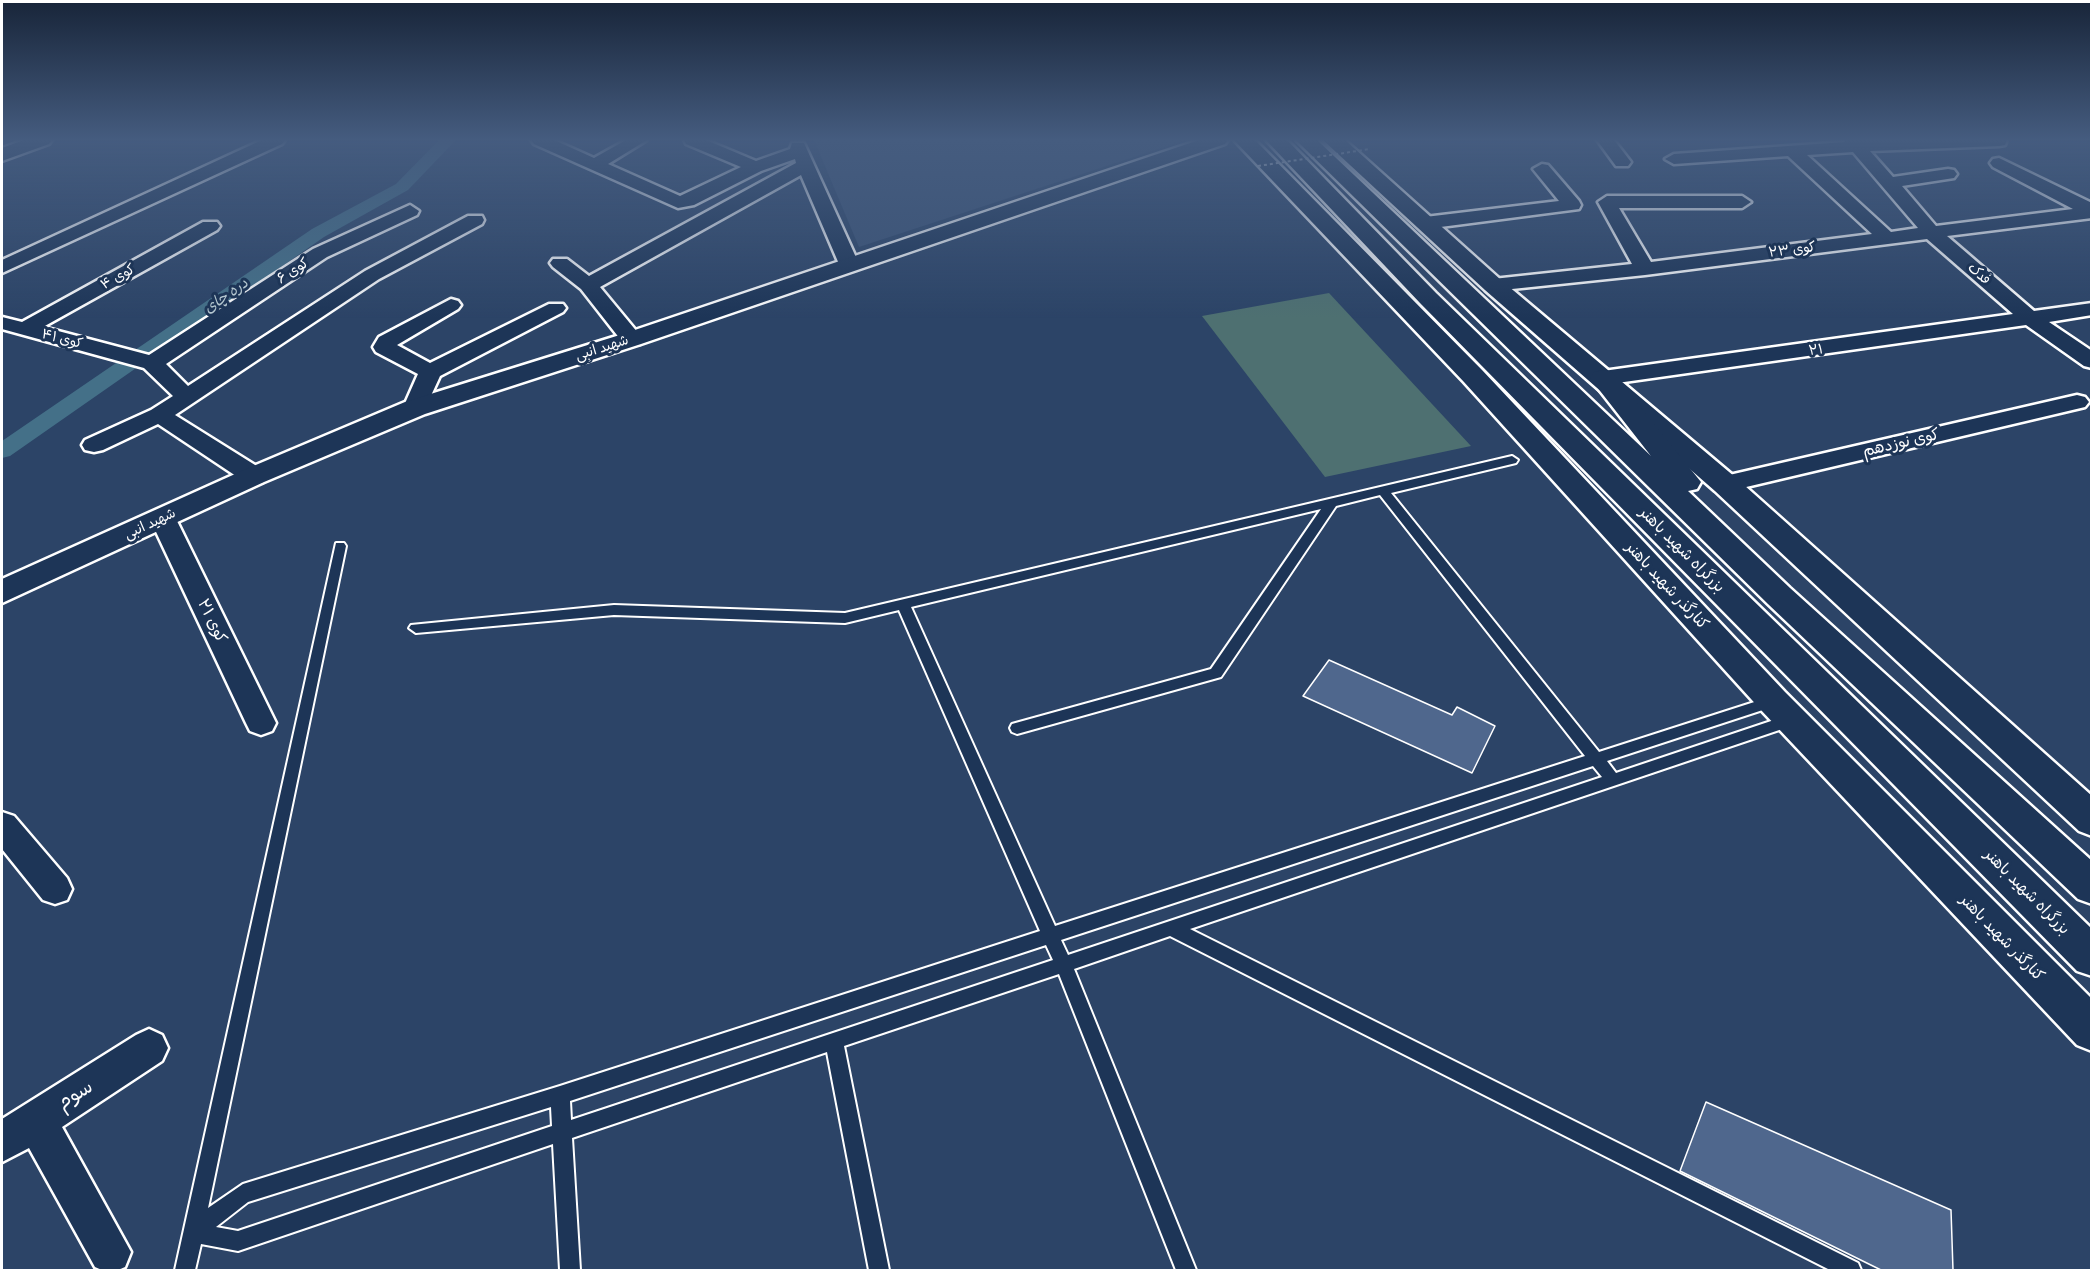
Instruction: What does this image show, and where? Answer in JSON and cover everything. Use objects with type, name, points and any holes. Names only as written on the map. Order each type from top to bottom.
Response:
[{"type":"main road","name":"شهید انبی","points":[[2,592],[254,476],[415,408],[632,339],[1041,199]]},
{"type":"main road","name":"کنارگذر شهید باهنر","points":[[1297,199],[1473,376],[1783,711],[2091,1030]]},
{"type":"main road","name":"بزرگراه شهید باهنر","points":[[1333,199],[1428,298],[2091,957]]},
{"type":"main road","name":"بزرگراه شهید باهنر","points":[[1368,199],[1779,596],[2091,887]]},
{"type":"main road","points":[[1399,199],[1493,285],[1725,484],[2088,814]]},
{"type":"main road","points":[[1428,298],[1473,376]]},
{"type":"main road","points":[[1603,378],[1779,596]]},
{"type":"main road","points":[[1822,689],[1864,676]]},
{"type":"street","points":[[2,267],[148,199]]},
{"type":"street","points":[[673,199],[678,202],[690,199]]},
{"type":"street","points":[[588,285],[725,199]]},
{"type":"street","points":[[821,199],[849,264]]},
{"type":"street","points":[[1425,223],[1572,206],[1567,199]]},
{"type":"street","points":[[1845,199],[1887,238]]},
{"type":"street","name":"فدک","points":[[1903,199],[1931,232],[2028,317],[2091,361]]},
{"type":"street","points":[[2069,199],[2091,211]]},
{"type":"street","points":[[1645,269],[1607,202],[1742,202]]},
{"type":"street","name":"کوی ۶","points":[[152,363],[320,253],[410,211]]},
{"type":"street","name":"کوی ۲۳","points":[[1493,285],[1645,269],[2091,211]]},
{"type":"street","points":[[94,445],[159,415],[188,398],[372,275],[475,220]]},
{"type":"street","name":"کوی ۴","points":[[25,329],[210,226]]},
{"type":"street","points":[[560,263],[588,285],[632,339]]},
{"type":"street","points":[[430,372],[384,346],[387,342],[451,305]]},
{"type":"street","points":[[415,408],[430,372],[556,308]]},
{"type":"street","name":"۲۱","points":[[1603,378],[1822,349],[2091,309]]},
{"type":"street","name":"کوی ۴۱","points":[[2,322],[152,363]]},
{"type":"street","points":[[152,363],[188,398]]},
{"type":"street","name":"کوی نوزدهم","points":[[1725,484],[2077,402]]},
{"type":"street","points":[[159,415],[254,476]]},
{"type":"street","name":"کوی ۲۱","points":[[163,519],[261,723]]},
{"type":"street","points":[[2,826],[55,889]]},
{"type":"street","name":"سوم","points":[[2,1142],[149,1048]]},
{"type":"street","points":[[36,1120],[110,1252]]},
{"type":"lane","points":[[416,628],[614,610],[845,618],[1512,460]]},
{"type":"lane","points":[[1384,492],[1613,780]]},
{"type":"lane","points":[[1017,728],[1216,672],[1331,504]]},
{"type":"lane","points":[[185,1270],[340,546]]},
{"type":"lane","points":[[903,605],[1064,963],[1186,1270]]},
{"type":"lane","points":[[192,1232],[243,1194],[560,1095],[1595,759],[1783,711]]},
{"type":"lane","points":[[192,1232],[238,1241],[1613,780],[1783,711]]},
{"type":"lane","points":[[1170,928],[1851,1270]]},
{"type":"lane","points":[[834,1041],[879,1270]]},
{"type":"lane","points":[[560,1095],[570,1270]]},
{"type":"shaded area","points":[[839,199],[1005,199],[859,247]]},
{"type":"green space","points":[[1329,293],[1471,446],[1325,477],[1202,316]]},
{"type":"building","points":[[1329,660],[1452,715],[1457,707],[1495,726],[1472,773],[1303,696]]},
{"type":"building","points":[[1706,1102],[1951,1210],[1953,1270],[1881,1270],[1680,1171]]},
{"type":"waterway","name":"دره چای","points":[[2,451],[318,233],[379,199]]}]
